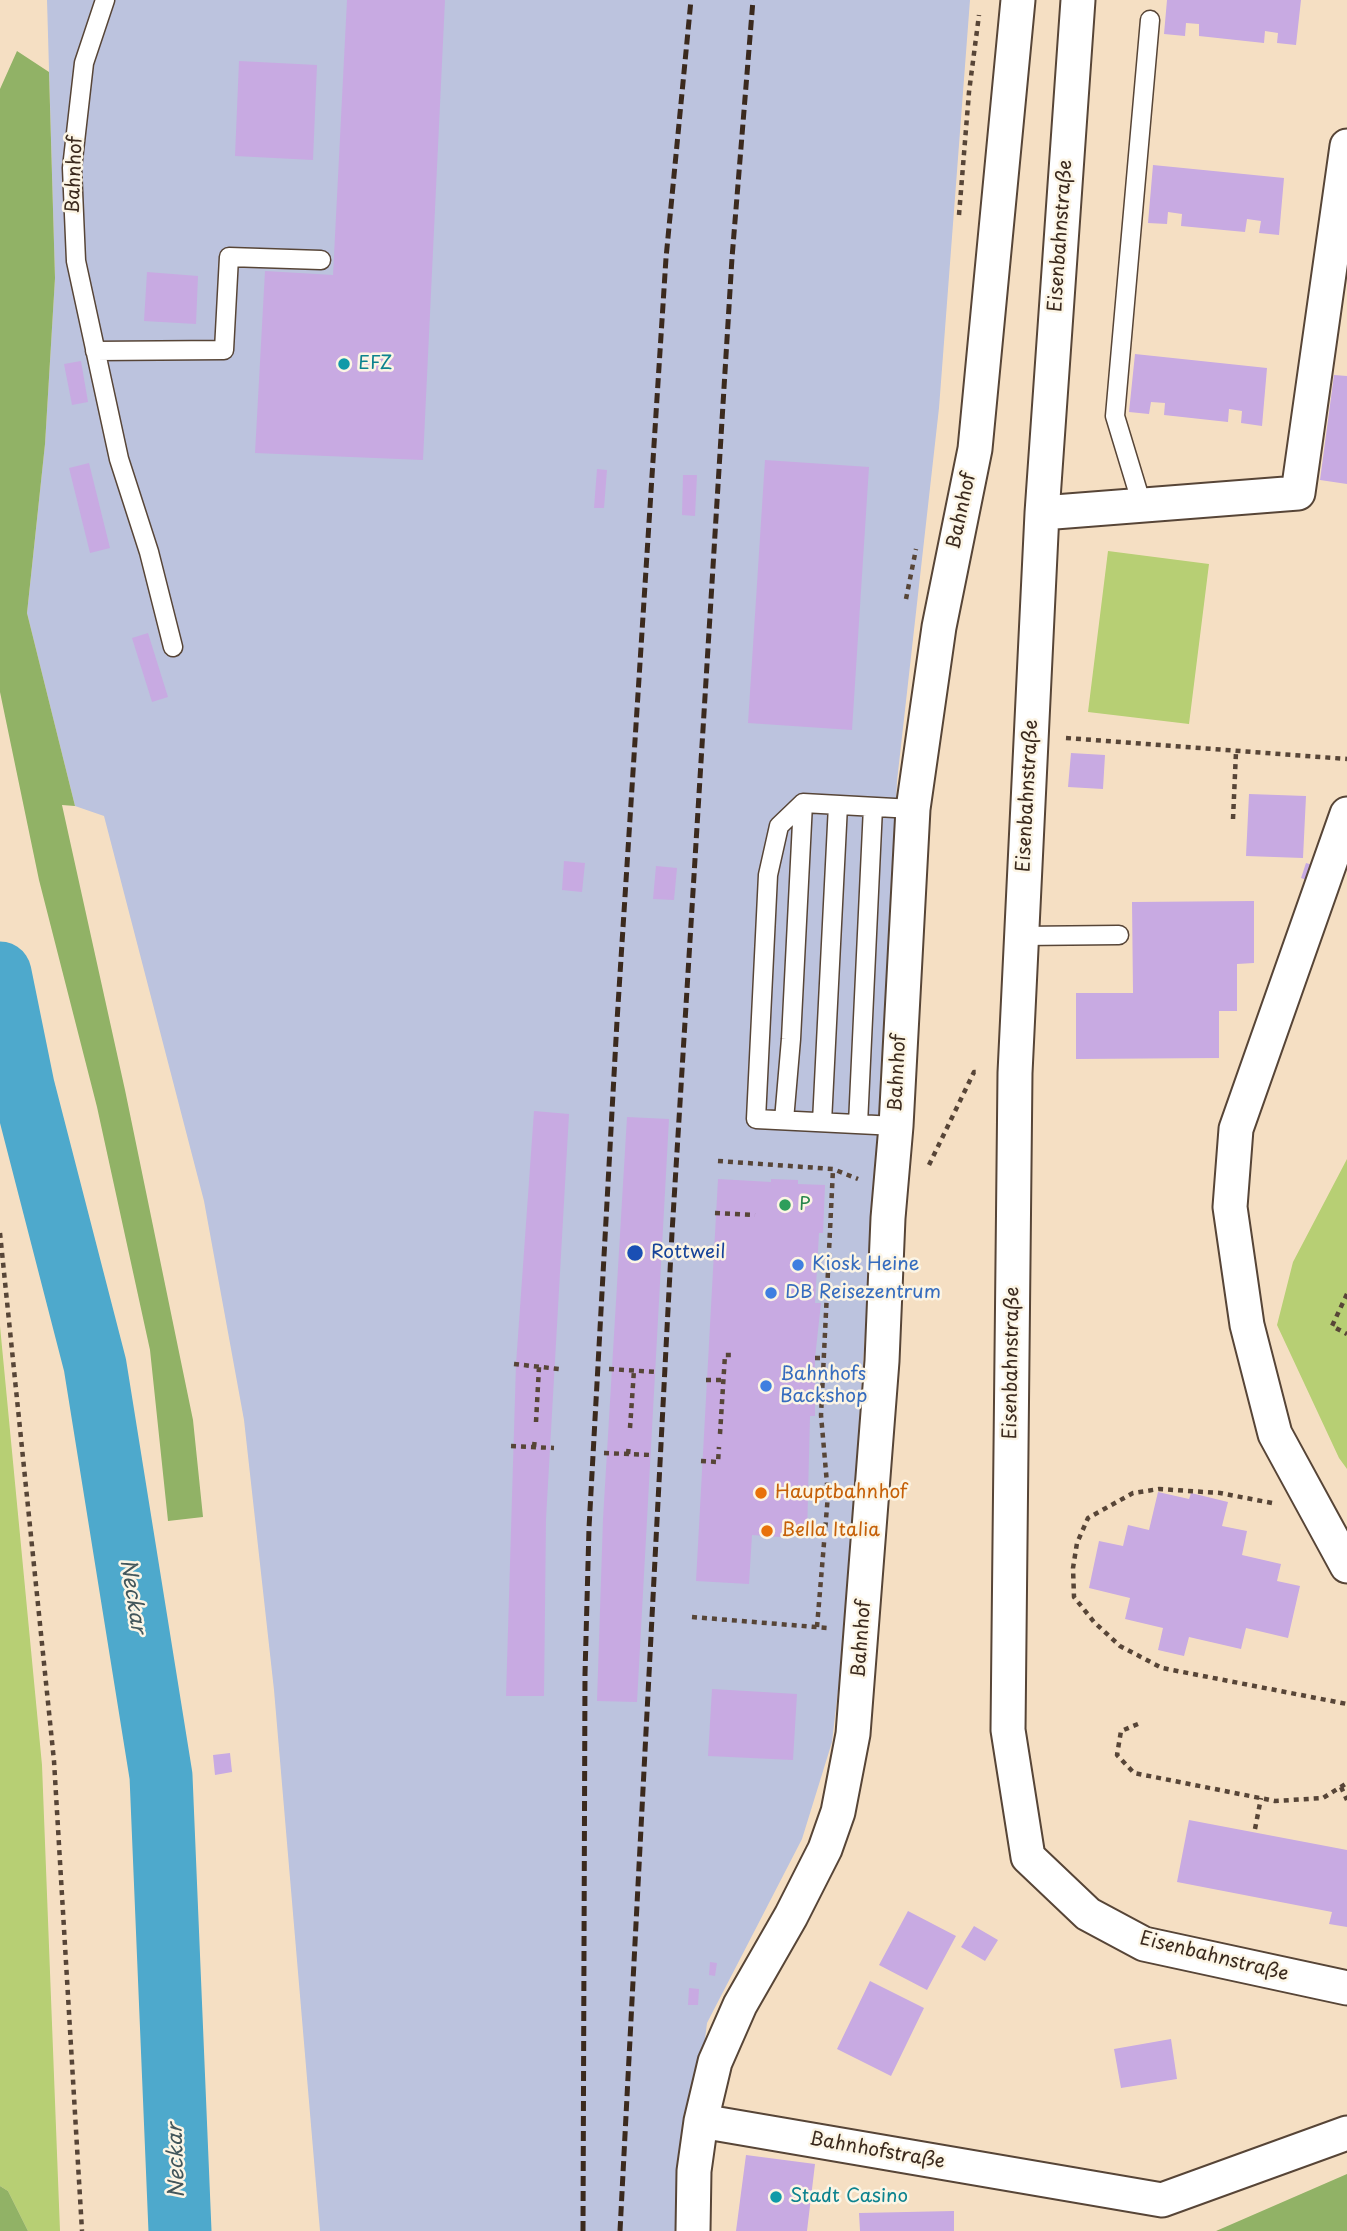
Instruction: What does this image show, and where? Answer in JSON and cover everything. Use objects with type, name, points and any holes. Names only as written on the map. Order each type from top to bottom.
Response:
[{"type":"street","name":"Bahnhof","points":[[701,2120],[715,2062],[740,2004],[791,1916],[825,1849],[847,1774],[860,1665],[896,1126],[913,809],[939,627],[975,449],[1018,0]]},
{"type":"street","name":"Eisenbahnstraße","points":[[1078,0],[1042,513],[1015,1073],[1007,1730],[1027,1857],[1088,1914],[1144,1944],[1347,1988]]},
{"type":"street","points":[[1042,513],[1298,493],[1347,146]]},
{"type":"street","points":[[1347,814],[1236,1129],[1230,1207],[1247,1325],[1275,1434],[1347,1566]]},
{"type":"street","points":[[693,2231],[694,2171],[701,2120]]},
{"type":"street","name":"Bahnhofstraße","points":[[701,2120],[1161,2200],[1347,2133]]},
{"type":"lane","name":"Bahnhof","points":[[105,0],[84,64],[72,168],[76,261],[119,459],[149,552],[173,647]]},
{"type":"lane","points":[[1142,505],[1115,416],[1150,20]]},
{"type":"lane","points":[[95,351],[224,350],[229,257],[321,260]]},
{"type":"lane","points":[[896,1126],[756,1119],[768,875],[779,825],[803,803],[913,809]]},
{"type":"lane","points":[[784,1120],[791,1039],[803,803]]},
{"type":"lane","points":[[822,1122],[838,805]]},
{"type":"lane","points":[[858,1124],[873,807]]},
{"type":"lane","points":[[1021,936],[1119,935]]},
{"type":"path","points":[[958,227],[969,92],[979,13]]},
{"type":"path","points":[[905,607],[919,538]]},
{"type":"path","points":[[1031,735],[1347,759]]},
{"type":"path","points":[[1233,819],[1236,752]]},
{"type":"path","points":[[927,1169],[974,1072],[989,1072]]},
{"type":"path","points":[[692,1617],[817,1627],[828,1494],[821,1415],[833,1169],[718,1161]]},
{"type":"path","points":[[715,1213],[755,1215]]},
{"type":"path","points":[[0,1233],[54,1761],[82,2231]]},
{"type":"path","points":[[1347,1294],[1332,1326],[1347,1334]]},
{"type":"path","points":[[720,1434],[725,1355],[734,1355]]},
{"type":"path","points":[[815,1357],[825,1358]]},
{"type":"path","points":[[514,1364],[559,1369]]},
{"type":"path","points":[[536,1423],[539,1367]]},
{"type":"path","points":[[609,1369],[657,1372]]},
{"type":"path","points":[[630,1429],[635,1370]]},
{"type":"path","points":[[706,1380],[723,1380]]},
{"type":"path","points":[[534,1447],[535,1438]]},
{"type":"path","points":[[511,1446],[554,1448]]},
{"type":"path","points":[[628,1454],[629,1446]]},
{"type":"path","points":[[701,1461],[718,1462],[719,1447]]},
{"type":"path","points":[[604,1453],[652,1455]]},
{"type":"path","points":[[1317,1511],[1220,1493],[1159,1489],[1133,1493],[1088,1518],[1077,1543],[1073,1568],[1074,1597],[1094,1622],[1120,1646],[1162,1668],[1347,1704]]},
{"type":"path","points":[[1138,1724],[1121,1731],[1117,1755],[1134,1773],[1275,1801],[1323,1798],[1347,1783]]},
{"type":"path","points":[[1340,1787],[1347,1800]]},
{"type":"path","points":[[1255,1829],[1261,1798]]},
{"type":"shaded area","points":[[47,0],[970,0],[939,408],[897,781],[879,1164],[874,1201],[845,1632],[832,1742],[802,1839],[707,2023],[681,2231],[320,2231],[274,1690],[244,1420],[204,1201],[104,816],[75,806],[27,613],[45,444],[55,278]]},
{"type":"green space","points":[[17,51],[49,72],[55,278],[45,444],[27,613],[75,806],[62,805],[125,1090],[193,1420],[203,1517],[168,1521],[150,1350],[97,1107],[39,880],[0,692],[0,89]]},
{"type":"green space","points":[[1108,551],[1209,564],[1189,724],[1088,712]]},
{"type":"green space","points":[[1347,1159],[1347,1469],[1339,1458],[1277,1325],[1293,1262]]},
{"type":"green space","points":[[0,1326],[42,1765],[60,2231],[28,2231],[8,2191],[0,2186]]},
{"type":"green space","points":[[1347,2174],[1347,2231],[1216,2231]]},
{"type":"green space","points":[[0,2186],[8,2191],[28,2231],[0,2231]]},
{"type":"building","name":"EFZ","points":[[347,0],[445,0],[423,460],[255,453],[265,271],[333,275]]},
{"type":"building","points":[[1167,0],[1301,0],[1296,45],[1277,43],[1278,33],[1265,31],[1264,43],[1199,36],[1199,24],[1186,23],[1185,36],[1164,34]]},
{"type":"building","points":[[239,61],[317,65],[313,160],[235,156]]},
{"type":"building","points":[[1153,165],[1284,178],[1279,235],[1259,233],[1261,221],[1247,219],[1245,232],[1181,226],[1182,214],[1168,212],[1167,224],[1148,223]]},
{"type":"building","points":[[147,272],[198,276],[196,324],[144,321]]},
{"type":"building","points":[[1135,354],[1267,368],[1262,426],[1241,423],[1242,411],[1229,409],[1228,422],[1164,415],[1165,403],[1151,402],[1149,414],[1129,412]]},
{"type":"building","points":[[81,361],[88,402],[72,405],[64,364]]},
{"type":"building","points":[[1334,375],[1347,376],[1347,484],[1320,480]]},
{"type":"building","points":[[765,460],[869,467],[852,730],[748,723]]},
{"type":"building","points":[[89,463],[110,548],[90,553],[69,468]]},
{"type":"building","points":[[597,469],[607,470],[604,508],[594,508]]},
{"type":"building","points":[[683,475],[697,475],[695,516],[682,515]]},
{"type":"building","points":[[148,633],[168,697],[152,702],[132,638]]},
{"type":"building","points":[[1071,753],[1105,755],[1103,789],[1068,787]]},
{"type":"building","points":[[1249,794],[1306,796],[1303,858],[1246,856]]},
{"type":"building","points":[[564,861],[585,863],[582,892],[562,890]]},
{"type":"building","points":[[1306,863],[1320,867],[1315,883],[1301,878]]},
{"type":"building","points":[[656,866],[677,868],[674,900],[653,899]]},
{"type":"building","points":[[1254,901],[1254,963],[1237,964],[1237,1011],[1219,1011],[1219,1058],[1076,1059],[1076,993],[1133,993],[1132,902]]},
{"type":"building","points":[[534,1111],[569,1114],[546,1519],[544,1696],[506,1696],[516,1364]]},
{"type":"building","points":[[627,1117],[669,1119],[637,1702],[597,1701],[603,1519]]},
{"type":"building","points":[[718,1179],[771,1182],[771,1179],[798,1180],[798,1184],[825,1185],[815,1303],[821,1303],[815,1358],[815,1416],[810,1416],[807,1535],[752,1535],[749,1584],[696,1581]]},
{"type":"building","points":[[1158,1492],[1189,1499],[1191,1493],[1228,1502],[1222,1526],[1247,1531],[1242,1555],[1281,1564],[1277,1581],[1300,1586],[1288,1638],[1246,1628],[1241,1649],[1189,1637],[1184,1656],[1158,1650],[1163,1628],[1125,1619],[1130,1598],[1089,1588],[1099,1541],[1123,1546],[1128,1525],[1149,1530]]},
{"type":"building","points":[[712,1689],[797,1694],[793,1760],[708,1756]]},
{"type":"building","points":[[230,1753],[232,1772],[215,1775],[213,1755]]},
{"type":"building","points":[[1189,1820],[1347,1850],[1347,1927],[1329,1924],[1332,1912],[1177,1882]]},
{"type":"building","points":[[908,1911],[956,1936],[927,1990],[879,1965]]},
{"type":"building","points":[[974,1926],[998,1940],[985,1961],[961,1947]]},
{"type":"building","points":[[710,1962],[717,1963],[715,1976],[709,1975]]},
{"type":"building","points":[[870,1981],[924,2008],[891,2076],[837,2049]]},
{"type":"building","points":[[689,1988],[699,1989],[698,2005],[688,2005]]},
{"type":"building","points":[[1171,2039],[1177,2079],[1121,2088],[1114,2049]]},
{"type":"building","name":"Stadt Casino","points":[[746,2155],[815,2164],[807,2231],[736,2231]]},
{"type":"building","points":[[954,2211],[954,2231],[860,2231],[859,2213]]},
{"type":"waterway","name":"Neckar","points":[[0,973],[23,1086],[95,1365],[161,1776],[180,2231]]},
{"type":"railway","points":[[583,2231],[585,1674],[589,1528],[617,1021],[666,258],[691,0]]},
{"type":"railway","points":[[620,2231],[672,1233],[732,258],[753,0]]},
{"type":"place","name":"EFZ","points":[[344,364]]},
{"type":"place","name":"P","points":[[785,1205]]},
{"type":"place","name":"Rottweil","points":[[635,1253]]},
{"type":"place","name":"Kiosk Heine","points":[[798,1265]]},
{"type":"place","name":"DB Reisezentrum","points":[[771,1293]]},
{"type":"place","name":"Bahnhofs Backshop","points":[[766,1386]]},
{"type":"place","name":"Hauptbahnhof","points":[[761,1493]]},
{"type":"place","name":"Bella Italia","points":[[767,1531]]},
{"type":"place","name":"Stadt Casino","points":[[776,2197]]}]
